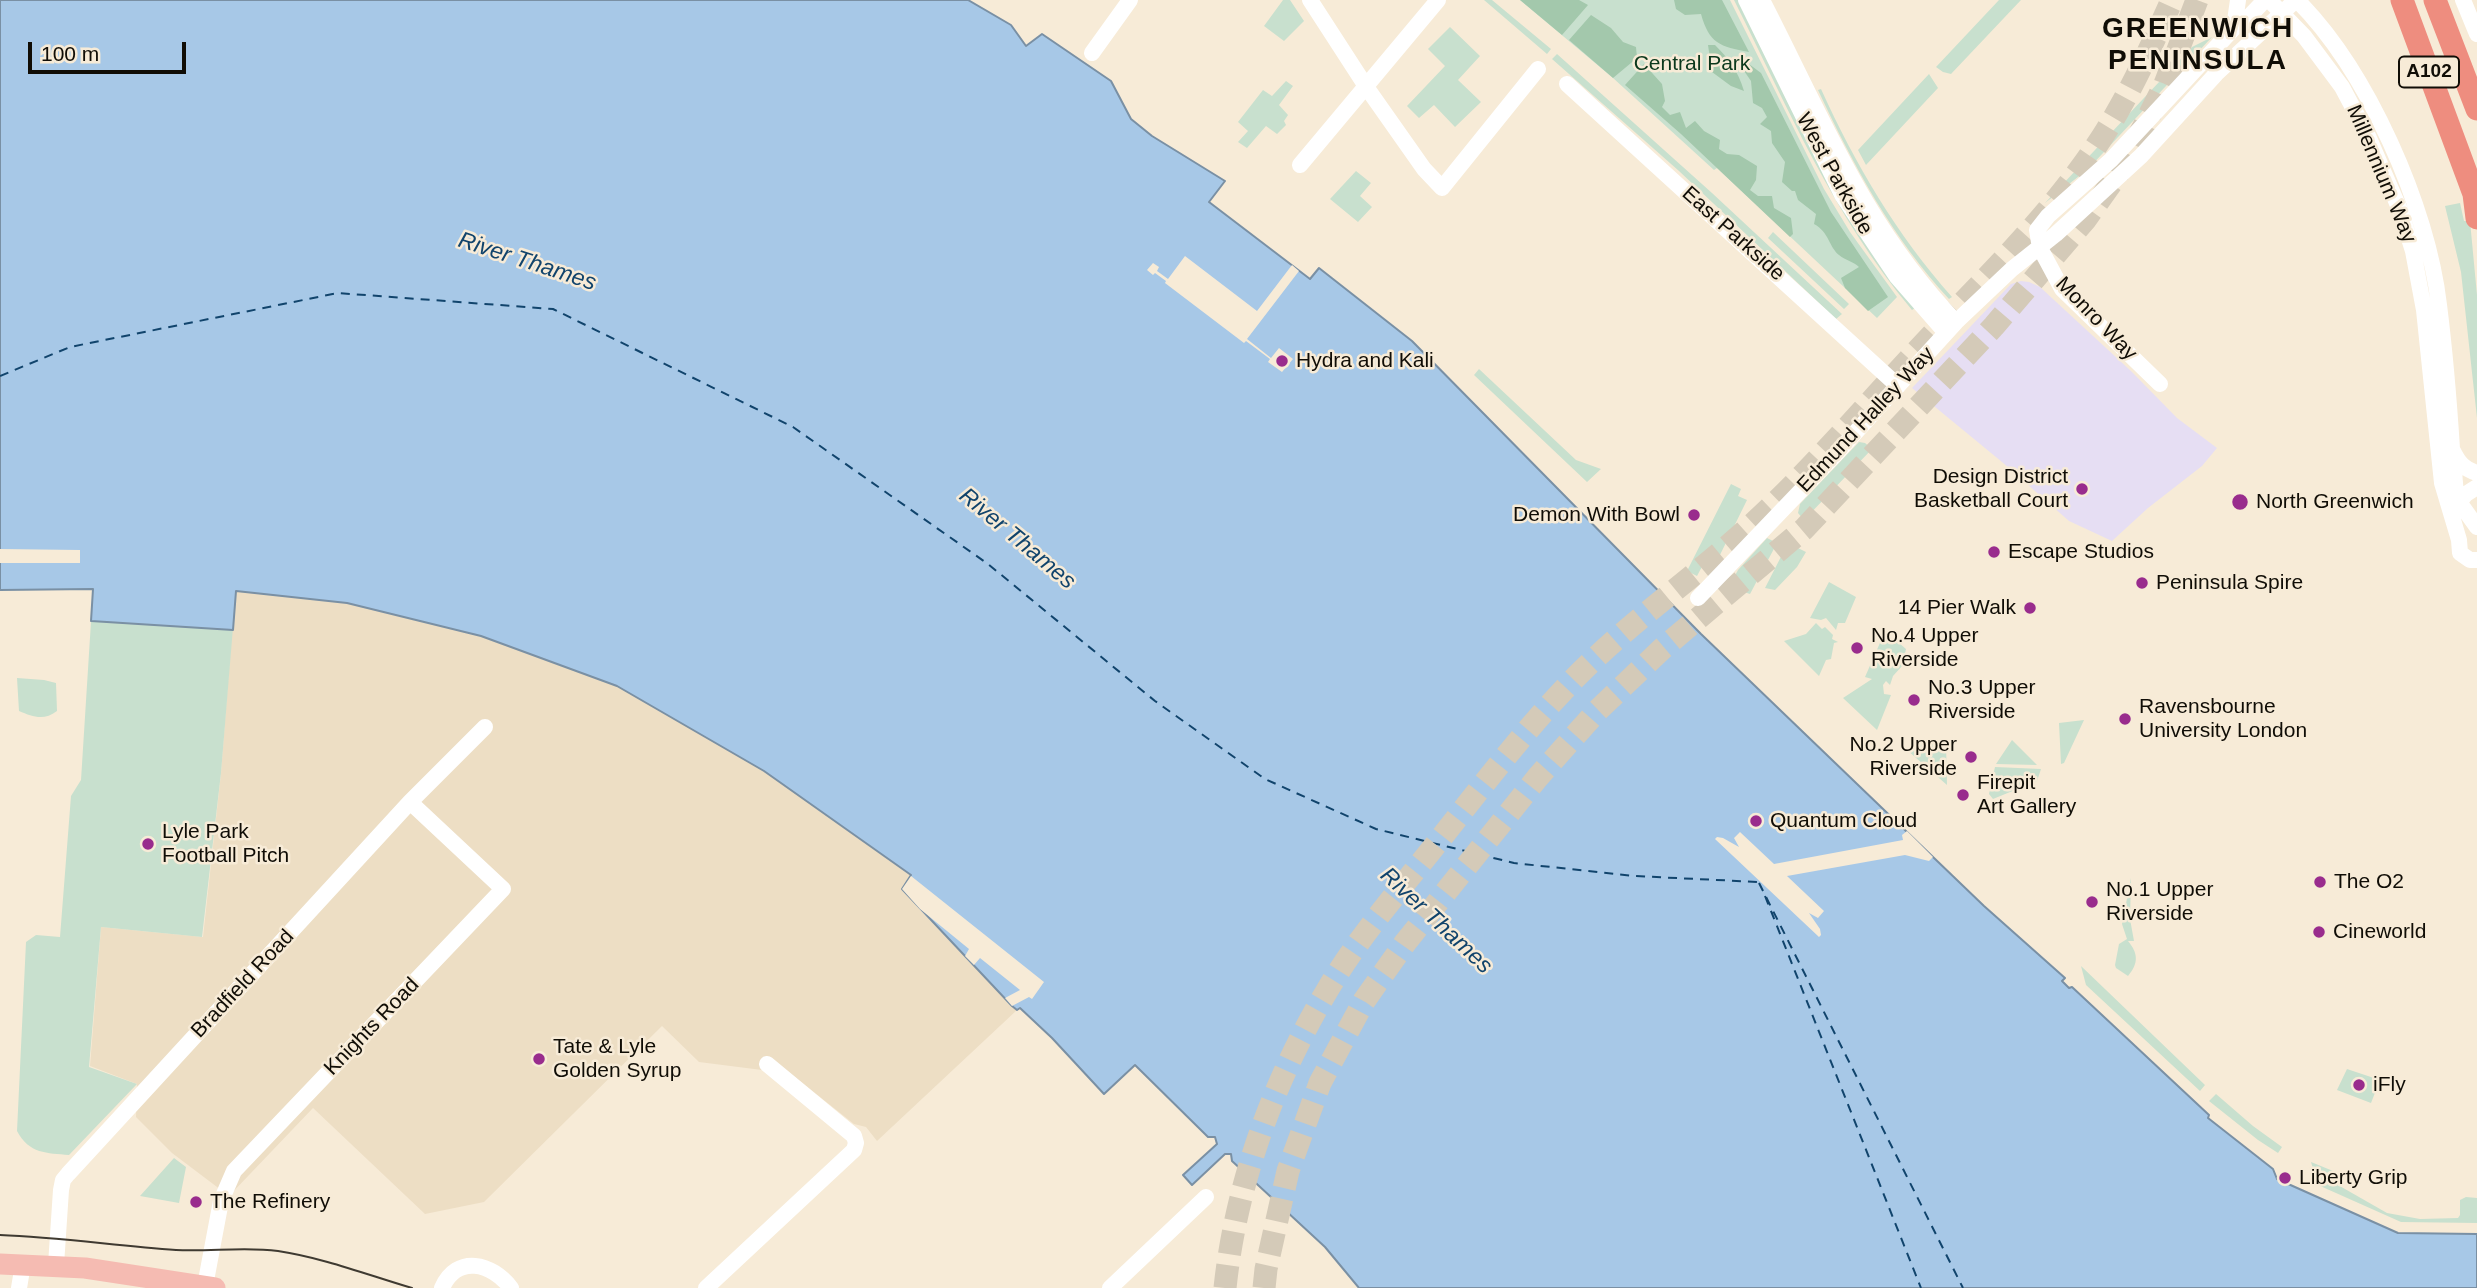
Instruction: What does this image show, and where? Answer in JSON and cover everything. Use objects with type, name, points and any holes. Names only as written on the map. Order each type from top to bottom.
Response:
[{"type":"highway","name":"A102","points":[[2402,0],[2474,194],[2477,218]]},
{"type":"highway","name":"A102","points":[[2435,0],[2477,109]]},
{"type":"main road","points":[[0,1264],[56,1265],[115,1280],[210,1287]]},
{"type":"street","points":[[1092,53],[1130,0]]},
{"type":"street","points":[[1310,0],[1367,88],[1424,169],[1442,188],[1538,69]]},
{"type":"street","points":[[1300,164],[1367,88],[1438,0]]},
{"type":"street","name":"West Parkside","points":[[1746,0],[1842,195],[1897,277],[1951,328]]},
{"type":"street","name":"West Parkside","points":[[1762,0],[1825,130],[1866,205],[1951,328]]},
{"type":"street","points":[[2234,28],[2238,0]]},
{"type":"street","points":[[2040,248],[2037,230],[2042,223],[2111,160],[2234,28],[2267,0]]},
{"type":"street","name":"Millennium Way","points":[[2267,0],[2304,36],[2342,87],[2368,136],[2400,210],[2420,283],[2442,483],[2459,540],[2460,553],[2470,560],[2477,560]]},
{"type":"street","name":"Edmund Halley Way","points":[[1698,598],[1951,328],[2012,269],[2040,248],[2141,156],[2216,75],[2297,0]]},
{"type":"street","name":"Millennium Way","points":[[2297,0],[2327,34],[2358,83],[2385,135],[2416,207],[2430,251],[2438,295],[2453,473],[2459,502],[2477,529],[2466,533],[2459,540]]},
{"type":"street","points":[[2463,0],[2477,34]]},
{"type":"street","name":"East Parkside","points":[[1567,84],[1898,386]]},
{"type":"street","name":"Monro Way","points":[[2040,248],[2062,289],[2160,384]]},
{"type":"street","points":[[2453,452],[2459,464],[2477,473]]},
{"type":"street","points":[[2459,502],[2477,487]]},
{"type":"street","name":"Bradfield Road","points":[[56,1265],[63,1180],[410,802],[485,727]]},
{"type":"street","name":"Knights Road","points":[[210,1287],[221,1201],[234,1171],[503,889],[410,802]]},
{"type":"street","points":[[706,1288],[854,1150],[856,1143],[854,1136],[767,1064]]},
{"type":"street","points":[[1110,1288],[1206,1197]]},
{"type":"street","points":[[19,1288],[23,1264]]},
{"type":"street","points":[[442,1288],[455,1271],[473,1265],[493,1270],[511,1288]]},
{"type":"shaded area","points":[[2021,281],[2040,287],[2132,372],[2177,418],[2217,448],[2202,466],[2148,508],[2112,541],[2069,521],[1912,388],[2011,284]]},
{"type":"shaded area","points":[[235,591],[347,603],[421,621],[481,636],[617,686],[764,771],[911,876],[902,888],[1017,1010],[877,1141],[866,1127],[854,1124],[772,1059],[762,1070],[699,1062],[662,1026],[484,1202],[425,1214],[313,1108],[229,1196],[172,1153],[136,1117],[137,1084],[90,1066],[101,927],[203,937],[221,773]]},
{"type":"green space","points":[[1283,0],[1290,0],[1304,21],[1284,41],[1264,26]]},
{"type":"green space","points":[[1484,0],[1492,0],[1551,49],[1547,54]]},
{"type":"green space","name":"Central Park","points":[[1520,0],[1730,0],[1824,189],[1850,232],[1897,297],[1877,318],[1717,168],[1714,170],[1613,78]]},
{"type":"green space","points":[[1520,0],[1579,0],[1588,5],[1562,35]]},
{"type":"green space","points":[[1674,0],[1722,0],[1749,52],[1717,42],[1704,24],[1701,14],[1685,15],[1676,9]]},
{"type":"green space","points":[[1734,0],[1739,0],[1915,308],[1912,310],[1858,237],[1835,199],[1793,121]]},
{"type":"green space","points":[[1999,0],[2021,0],[1951,74],[1936,67]]},
{"type":"green space","points":[[1591,15],[1611,28],[1623,42],[1636,47],[1637,58],[1613,78],[1569,40]]},
{"type":"green space","points":[[1450,27],[1480,56],[1458,80],[1481,102],[1455,127],[1434,105],[1419,118],[1407,106],[1445,66],[1428,49]]},
{"type":"green space","points":[[2212,37],[2088,169],[2045,203],[2192,47]]},
{"type":"green space","points":[[1708,45],[1715,45],[1729,60],[1744,91],[1731,86],[1712,72]]},
{"type":"green space","points":[[1557,54],[1842,314],[1836,319],[1679,171],[1552,59]]},
{"type":"green space","points":[[1644,64],[1662,84],[1665,101],[1662,107],[1670,115],[1680,112],[1686,128],[1695,121],[1704,131],[1720,140],[1719,149],[1727,154],[1739,155],[1757,166],[1756,180],[1750,190],[1758,196],[1772,196],[1774,208],[1791,218],[1793,234],[1790,237],[1625,85]]},
{"type":"green space","points":[[1749,64],[1761,73],[1831,212],[1888,297],[1868,311],[1845,288],[1841,278],[1859,267],[1836,252],[1823,231],[1814,224],[1816,214],[1798,200],[1795,191],[1782,182],[1785,162],[1772,143],[1771,131],[1760,124],[1767,117],[1762,108],[1753,103],[1751,81],[1740,65]]},
{"type":"green space","points":[[1929,74],[1938,88],[1866,165],[1858,150]]},
{"type":"green space","points":[[1286,81],[1293,86],[1279,105],[1288,115],[1284,121],[1286,125],[1277,134],[1266,126],[1247,148],[1238,142],[1248,131],[1238,122],[1263,90],[1272,96]]},
{"type":"green space","points":[[1821,89],[1879,198],[1913,249],[1952,297],[1949,299],[1910,252],[1876,200],[1831,118],[1818,90]]},
{"type":"green space","points":[[1356,171],[1371,183],[1360,196],[1372,207],[1358,222],[1330,199]]},
{"type":"green space","points":[[2460,203],[2464,221],[2470,221],[2477,295],[2477,418],[2461,272],[2445,206]]},
{"type":"green space","points":[[1773,232],[1849,304],[1844,309],[1768,238]]},
{"type":"green space","points":[[1479,369],[1576,460],[1601,469],[1587,482],[1474,375]]},
{"type":"green space","points":[[1859,442],[1872,449],[1804,520],[1798,513],[1800,504]]},
{"type":"green space","points":[[1731,484],[1741,489],[1738,496],[1747,500],[1715,565],[1705,561],[1697,576],[1687,571]]},
{"type":"green space","points":[[0,490],[753,698],[1257,1152],[1359,1288],[1325,1247],[1232,1161],[1231,1154],[1225,1154],[1192,1185],[1183,1175],[1217,1144],[1215,1137],[1208,1137],[1135,1065],[1104,1094],[1052,1038],[1020,1008],[1017,1010],[1012,1006],[902,889],[911,875],[764,771],[617,686],[481,636],[347,603],[236,591],[221,773],[202,937],[101,927],[89,1067],[137,1084],[69,1155],[46,1153],[33,1148],[17,1131],[26,942],[36,935],[60,937],[71,796],[81,780],[93,590],[0,590]]},
{"type":"green space","points":[[1767,538],[1777,543],[1750,594],[1729,587],[1738,570]]},
{"type":"green space","points":[[1788,543],[1806,552],[1797,567],[1775,590],[1765,588]]},
{"type":"green space","points":[[1829,582],[1856,597],[1845,623],[1838,623],[1836,630],[1826,618],[1810,618]]},
{"type":"green space","points":[[1816,623],[1822,629],[1825,627],[1833,635],[1832,639],[1838,642],[1834,643],[1831,659],[1826,660],[1819,676],[1784,641],[1806,634]]},
{"type":"green space","points":[[1883,636],[1906,649],[1902,666],[1893,676],[1890,685],[1886,681],[1883,685],[1884,694],[1891,695],[1877,730],[1843,698],[1872,679],[1865,677]]},
{"type":"green space","points":[[17,678],[56,683],[57,711],[38,717],[19,711]]},
{"type":"green space","points":[[2084,720],[2064,763],[2061,764],[2059,723]]},
{"type":"green space","points":[[2012,740],[2037,765],[1996,764]]},
{"type":"green space","points":[[1940,741],[1946,743],[1947,785],[1907,750],[1917,745]]},
{"type":"green space","points":[[1995,767],[2041,769],[2037,781],[1993,799],[1989,794]]},
{"type":"green space","points":[[2131,878],[2130,919],[2134,941],[2128,941],[2136,958],[2128,976],[2115,965],[2119,944],[2127,939],[2122,924]]},
{"type":"green space","points":[[2081,966],[2205,1085],[2200,1091],[2086,985]]},
{"type":"green space","name":"iFly","points":[[2347,1069],[2380,1080],[2371,1103],[2337,1090]]},
{"type":"green space","points":[[2216,1094],[2282,1147],[2278,1153],[2209,1101]]},
{"type":"green space","points":[[174,1158],[186,1167],[179,1203],[140,1196]]},
{"type":"green space","points":[[2311,1162],[2338,1173],[2338,1185],[2387,1213],[2420,1219],[2458,1218],[2460,1200],[2466,1197],[2477,1198],[2477,1223],[2401,1222],[2318,1185]]},
{"type":"water","name":"River Thames","points":[[0,0],[968,0],[1011,25],[1026,46],[1042,34],[1111,81],[1131,119],[1152,136],[1225,181],[1209,202],[1310,279],[1319,268],[1412,341],[1701,634],[1984,906],[2065,978],[2062,981],[2069,988],[2072,987],[2209,1115],[2208,1118],[2273,1169],[2277,1179],[2398,1233],[2477,1234],[2477,1288],[1359,1288],[1325,1247],[1232,1161],[1231,1154],[1225,1154],[1192,1185],[1183,1175],[1217,1144],[1215,1137],[1208,1137],[1135,1065],[1104,1094],[1052,1038],[1020,1008],[1017,1010],[1012,1006],[902,889],[911,875],[764,771],[617,686],[481,636],[347,603],[236,591],[233,630],[91,621],[93,589],[0,590]]},
{"type":"pier","points":[[1185,256],[1257,311],[1292,265],[1299,271],[1247,339],[1271,358],[1279,348],[1293,359],[1282,372],[1268,362],[1270,359],[1246,341],[1244,343],[1165,283],[1166,281],[1147,270],[1153,263],[1159,267],[1157,271],[1168,279]]},
{"type":"pier","points":[[0,549],[80,550],[80,563],[0,563]]},
{"type":"pier","points":[[1907,831],[1933,857],[1929,861],[1905,855],[1787,876],[1824,911],[1818,918],[1809,913],[1820,929],[1819,937],[1715,839],[1723,838],[1739,847],[1734,838],[1740,832],[1774,864],[1903,840],[1902,835]]},
{"type":"pier","points":[[911,876],[1044,982],[1032,999],[1029,997],[1012,1006],[1005,998],[1020,990],[980,958],[974,965],[965,956],[969,949],[920,909],[902,889]]},
{"type":"ferry route","points":[[0,376],[70,347],[338,293],[553,309],[793,427],[988,564],[1155,701],[1265,779],[1376,829],[1514,863],[1634,876],[1759,882]]},
{"type":"ferry route","points":[[1759,883],[1963,1288]]},
{"type":"ferry route","points":[[1765,896],[1921,1288]]},
{"type":"tunnel","points":[[1225,1288],[1230,1249],[1248,1171],[1275,1095],[1328,989],[1368,930],[1505,758],[1572,681],[1778,500],[2040,219],[2086,162],[2106,131],[2133,83],[2172,0]]},
{"type":"tunnel","points":[[1264,1288],[1288,1171],[1320,1083],[1364,1001],[1405,943],[1538,777],[1597,711],[1663,648],[1804,529],[1994,326],[2085,220],[2115,178],[2144,126],[2165,84],[2197,0]]},
{"type":"tram line","points":[[0,1235],[176,1250],[278,1251],[329,1262],[412,1288]]},
{"type":"place","name":"Hydra and Kali","points":[[1282,361]]},
{"type":"place","name":"Design District Basketball Court","points":[[2082,489]]},
{"type":"place","name":"North Greenwich","points":[[2240,502]]},
{"type":"place","name":"Demon With Bowl","points":[[1694,515]]},
{"type":"place","name":"Escape Studios","points":[[1994,552]]},
{"type":"place","name":"Peninsula Spire","points":[[2142,583]]},
{"type":"place","name":"14 Pier Walk","points":[[2030,608]]},
{"type":"place","name":"No.4 Upper Riverside","points":[[1857,648]]},
{"type":"place","name":"No.3 Upper Riverside","points":[[1914,700]]},
{"type":"place","name":"Ravensbourne University London","points":[[2125,719]]},
{"type":"place","name":"No.2 Upper Riverside","points":[[1971,757]]},
{"type":"place","name":"Firepit Art Gallery","points":[[1963,795]]},
{"type":"place","name":"Quantum Cloud","points":[[1756,821]]},
{"type":"place","name":"Lyle Park Football Pitch","points":[[148,844]]},
{"type":"place","name":"The O2","points":[[2320,882]]},
{"type":"place","name":"No.1 Upper Riverside","points":[[2092,902]]},
{"type":"place","name":"Cineworld","points":[[2319,932]]},
{"type":"place","name":"Tate & Lyle Golden Syrup","points":[[539,1059]]},
{"type":"place","name":"iFly","points":[[2359,1085]]},
{"type":"place","name":"Liberty Grip","points":[[2285,1178]]},
{"type":"place","name":"The Refinery","points":[[196,1202]]},
{"type":"district","name":"GREENWICH PENINSULA","points":[[2198,45]]}]
